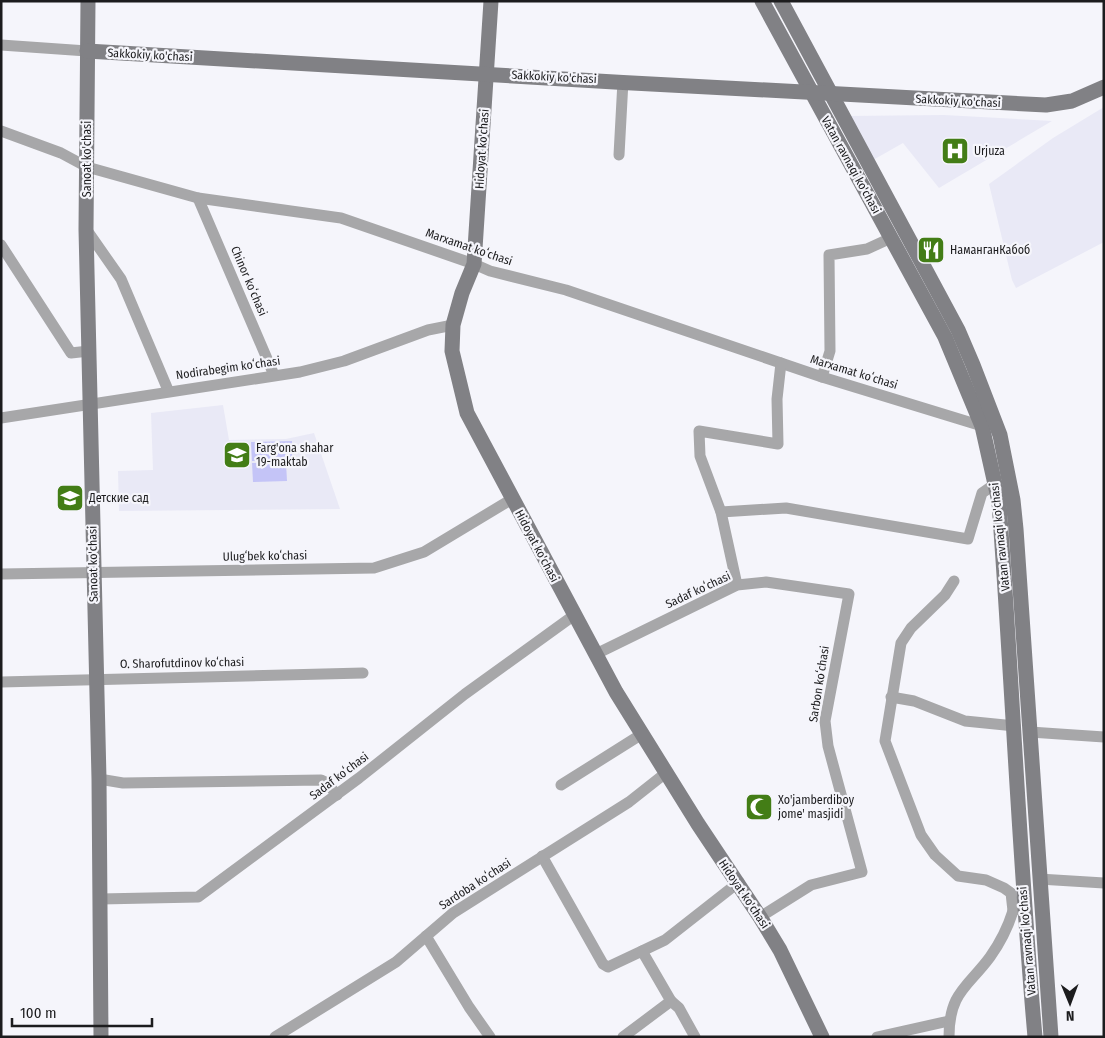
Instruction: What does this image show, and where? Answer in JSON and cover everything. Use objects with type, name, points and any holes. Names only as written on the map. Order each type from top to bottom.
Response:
[{"type":"main road","name":"Sanoat ko'chasi","points":[[88,1],[86,229],[99,779],[101,1037]]},
{"type":"main road","name":"Hidoyat ko'chasi","points":[[491,1],[488,73],[474,264],[462,293],[453,325],[452,351],[467,413],[574,616],[642,734],[712,846],[739,882],[780,950],[822,1037]]},
{"type":"main road","name":"Vatan ravnaqi ko'chasi","points":[[762,1],[945,337],[982,426],[995,484],[1001,531],[1015,726],[1025,760],[1040,879],[1051,1037]]},
{"type":"main road","name":"Vatan ravnaqi ko'chasi","points":[[781,1],[958,330],[1000,435],[1014,510],[1030,732],[1025,760],[1018,909],[1035,1037]]},
{"type":"main road","name":"Sakkokiy ko'chasi","points":[[87,51],[623,81],[812,94],[1046,105],[1072,101],[1104,88]]},
{"type":"street","name":"Sakkokiy ko'chasi","points":[[1,45],[87,51]]},
{"type":"street","points":[[619,154],[623,81]]},
{"type":"street","name":"Marxamat koʻchasi","points":[[1,131],[61,153],[87,167],[198,198],[341,218],[490,271],[566,290],[822,377],[982,426]]},
{"type":"street","name":"Chinor koʻchasi","points":[[198,198],[274,375]]},
{"type":"street","points":[[86,229],[120,279],[168,390]]},
{"type":"street","points":[[822,377],[830,351],[829,256],[868,249],[891,238]]},
{"type":"street","points":[[1,245],[71,353],[89,352]]},
{"type":"street","name":"Nodirabegim koʻchasi","points":[[1,418],[168,390],[300,372],[344,361],[428,330],[453,325]]},
{"type":"street","points":[[737,585],[721,512],[700,456],[699,431],[778,444],[777,399],[781,363]]},
{"type":"street","points":[[721,512],[786,508],[968,539],[982,493],[995,484]]},
{"type":"street","name":"Ulugʻbek koʻchasi","points":[[1,574],[374,568],[424,552],[512,499]]},
{"type":"street","points":[[949,1037],[949,1021],[958,994],[990,957],[1018,909],[1011,893],[1004,888],[986,880],[958,876],[935,855],[921,835],[885,741],[901,643],[911,628],[945,595],[954,581]]},
{"type":"street","name":"Sadaf koʻchasi","points":[[596,654],[737,585],[766,582],[849,594]]},
{"type":"street","name":"Sarbon koʻchasi","points":[[760,917],[811,885],[862,872],[828,746],[825,721],[849,594]]},
{"type":"street","name":"Sadaf koʻchasi","points":[[100,900],[198,897],[337,795],[465,694],[574,616]]},
{"type":"street","name":"O. Sharofutdinov koʻchasi","points":[[1,682],[96,678],[363,673]]},
{"type":"street","points":[[891,697],[914,702],[965,721],[1015,726]]},
{"type":"street","points":[[1030,732],[1104,737]]},
{"type":"street","points":[[561,785],[642,734]]},
{"type":"street","name":"Sardoba koʻchasi","points":[[275,1037],[396,962],[453,913],[629,802],[667,772]]},
{"type":"street","points":[[99,779],[123,782],[321,780],[327,783],[337,795]]},
{"type":"street","points":[[542,856],[603,964],[608,967],[614,966],[665,940],[739,882]]},
{"type":"street","points":[[1040,879],[1104,883]]},
{"type":"street","points":[[426,936],[469,1007],[490,1037]]},
{"type":"street","points":[[642,951],[671,1001],[679,1008],[694,1037]]},
{"type":"street","points":[[622,1037],[671,1001]]},
{"type":"street","points":[[877,1037],[949,1021]]},
{"type":"shaded area","points":[[1104,107],[1104,242],[1016,288],[1012,280],[989,184],[1053,138]]},
{"type":"shaded area","name":"Urjuza","points":[[944,115],[1052,121],[939,188],[903,143],[873,160],[847,116]]},
{"type":"shaded area","name":"Farg'ona shahar 19-maktab","points":[[223,405],[229,440],[286,439],[314,433],[340,509],[119,511],[118,471],[153,470],[151,413]]},
{"type":"shaded area","points":[[292,441],[292,460],[252,461],[251,442]]},
{"type":"shaded area","points":[[252,463],[286,463],[287,481],[253,482]]},
{"type":"place","name":"Urjuza","points":[[955,151]]},
{"type":"place","name":"НаманганКабоб","points":[[931,250]]},
{"type":"place","name":"Farg'ona shahar 19-maktab","points":[[237,455]]},
{"type":"place","name":"Детские сад","points":[[70,498]]},
{"type":"place","name":"Xo'jamberdiboy jome' masjidi","points":[[759,807]]}]
